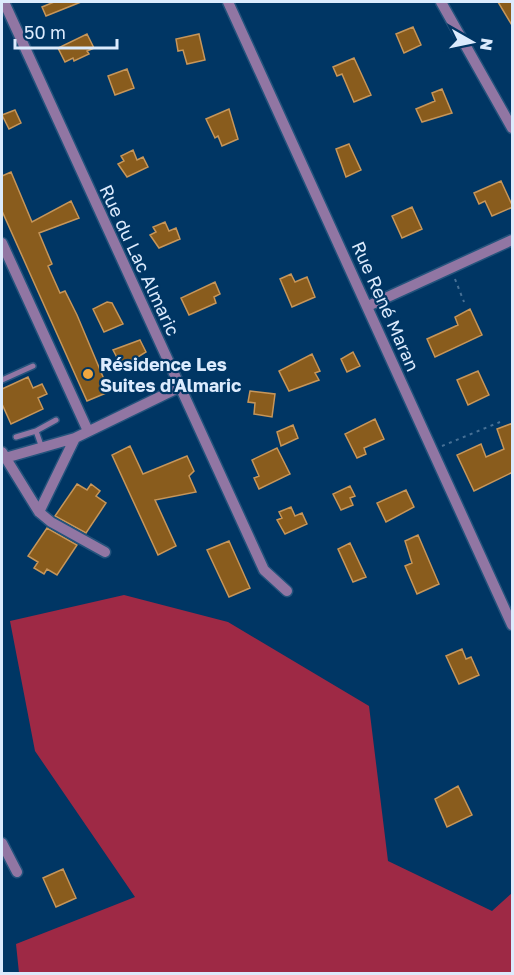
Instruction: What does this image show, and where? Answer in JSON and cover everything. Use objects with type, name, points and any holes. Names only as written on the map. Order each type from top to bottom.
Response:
[{"type":"street","name":"Rue du Lac Almaric","points":[[4,2],[264,570],[287,591]]},
{"type":"street","name":"Rue René Maran","points":[[228,2],[513,625]]},
{"type":"street","points":[[441,2],[513,128]]},
{"type":"street","points":[[368,306],[513,240]]},
{"type":"street","points":[[2,243],[88,431]]},
{"type":"street","points":[[105,552],[51,522],[39,512],[3,455],[42,448],[75,438],[180,387]]},
{"type":"street","points":[[39,512],[75,438]]},
{"type":"street","points":[[2,843],[17,872]]},
{"type":"lane","points":[[2,380],[33,366]]},
{"type":"lane","points":[[16,437],[36,431],[56,420]]},
{"type":"lane","points":[[36,431],[42,448]]},
{"type":"path","points":[[452,269],[464,302]]},
{"type":"path","points":[[432,450],[500,422]]},
{"type":"shaded area","points":[[124,595],[228,622],[369,706],[388,861],[492,911],[512,893],[512,973],[19,973],[16,944],[135,897],[35,751],[10,621]]},
{"type":"building","points":[[54,2],[81,2],[46,16],[42,7]]},
{"type":"building","points":[[498,2],[513,2],[513,27]]},
{"type":"building","points":[[413,27],[421,45],[404,53],[396,34]]},
{"type":"building","points":[[87,34],[94,48],[87,51],[89,54],[74,61],[73,58],[65,62],[58,48]]},
{"type":"building","points":[[199,34],[205,60],[187,64],[183,50],[178,51],[176,39]]},
{"type":"building","points":[[354,58],[371,95],[354,102],[342,74],[337,76],[333,67]]},
{"type":"building","points":[[127,69],[134,88],[115,95],[108,76]]},
{"type":"building","points":[[442,89],[452,113],[422,122],[416,109],[435,101],[432,93]]},
{"type":"building","points":[[229,109],[238,139],[222,146],[218,136],[215,138],[206,119]]},
{"type":"building","points":[[15,110],[21,123],[9,129],[2,115]]},
{"type":"building","points":[[349,144],[361,170],[346,177],[336,149]]},
{"type":"building","points":[[133,150],[137,160],[143,157],[148,167],[127,177],[118,164],[124,161],[121,156]]},
{"type":"building","points":[[11,172],[32,222],[71,201],[79,218],[39,233],[52,264],[48,266],[51,273],[60,293],[65,291],[77,315],[106,384],[103,386],[106,393],[87,401],[2,211],[2,176]]},
{"type":"building","points":[[501,181],[513,207],[492,216],[485,201],[479,204],[474,193]]},
{"type":"building","points":[[412,207],[422,229],[402,238],[392,216]]},
{"type":"building","points":[[165,222],[169,231],[176,228],[180,239],[159,248],[150,235],[156,232],[153,227]]},
{"type":"building","points":[[291,274],[295,282],[307,277],[315,297],[292,307],[280,279]]},
{"type":"building","points":[[215,282],[220,294],[214,297],[216,303],[189,315],[181,298]]},
{"type":"building","points":[[107,302],[112,303],[123,324],[104,332],[93,309]]},
{"type":"building","points":[[470,309],[482,335],[435,357],[427,339],[458,325],[455,317]]},
{"type":"building","points":[[140,340],[146,352],[122,367],[113,350]]},
{"type":"building","points":[[353,352],[360,366],[347,372],[341,359]]},
{"type":"building","points":[[312,354],[320,371],[315,373],[319,380],[289,391],[279,371]]},
{"type":"building","points":[[478,371],[489,395],[468,405],[457,380]]},
{"type":"building","points":[[28,377],[33,388],[42,384],[47,394],[38,398],[43,409],[11,424],[2,404],[2,389]]},
{"type":"building","points":[[250,391],[275,394],[272,417],[254,414],[255,403],[248,402]]},
{"type":"building","points":[[375,419],[384,439],[364,448],[366,454],[357,458],[345,434]]},
{"type":"building","points":[[513,423],[513,472],[474,491],[457,455],[481,444],[486,457],[504,449],[497,429]]},
{"type":"building","points":[[293,425],[298,438],[281,446],[277,432]]},
{"type":"building","points":[[130,446],[143,474],[187,456],[194,471],[189,476],[196,492],[155,500],[176,546],[158,555],[112,455]]},
{"type":"building","points":[[277,448],[290,474],[259,489],[254,478],[259,476],[252,460]]},
{"type":"building","points":[[77,484],[87,490],[91,484],[100,491],[96,496],[106,503],[86,533],[55,516]]},
{"type":"building","points":[[350,486],[355,496],[350,498],[353,505],[341,510],[333,494]]},
{"type":"building","points":[[406,490],[414,507],[386,522],[377,503]]},
{"type":"building","points":[[291,507],[295,516],[302,513],[307,524],[285,534],[277,520],[282,518],[279,512]]},
{"type":"building","points":[[47,528],[77,545],[57,575],[47,569],[44,574],[34,568],[38,562],[28,556]]},
{"type":"building","points":[[418,535],[439,584],[417,594],[405,566],[412,563],[405,541]]},
{"type":"building","points":[[229,541],[250,588],[229,597],[207,550]]},
{"type":"building","points":[[350,543],[366,577],[353,582],[338,549]]},
{"type":"building","points":[[462,649],[466,659],[471,657],[479,675],[459,684],[446,656]]},
{"type":"building","points":[[458,786],[472,815],[447,827],[435,799]]},
{"type":"building","points":[[63,869],[76,898],[56,907],[43,878]]},
{"type":"place","name":"Résidence Les Suites d'Almaric","points":[[88,374]]}]
